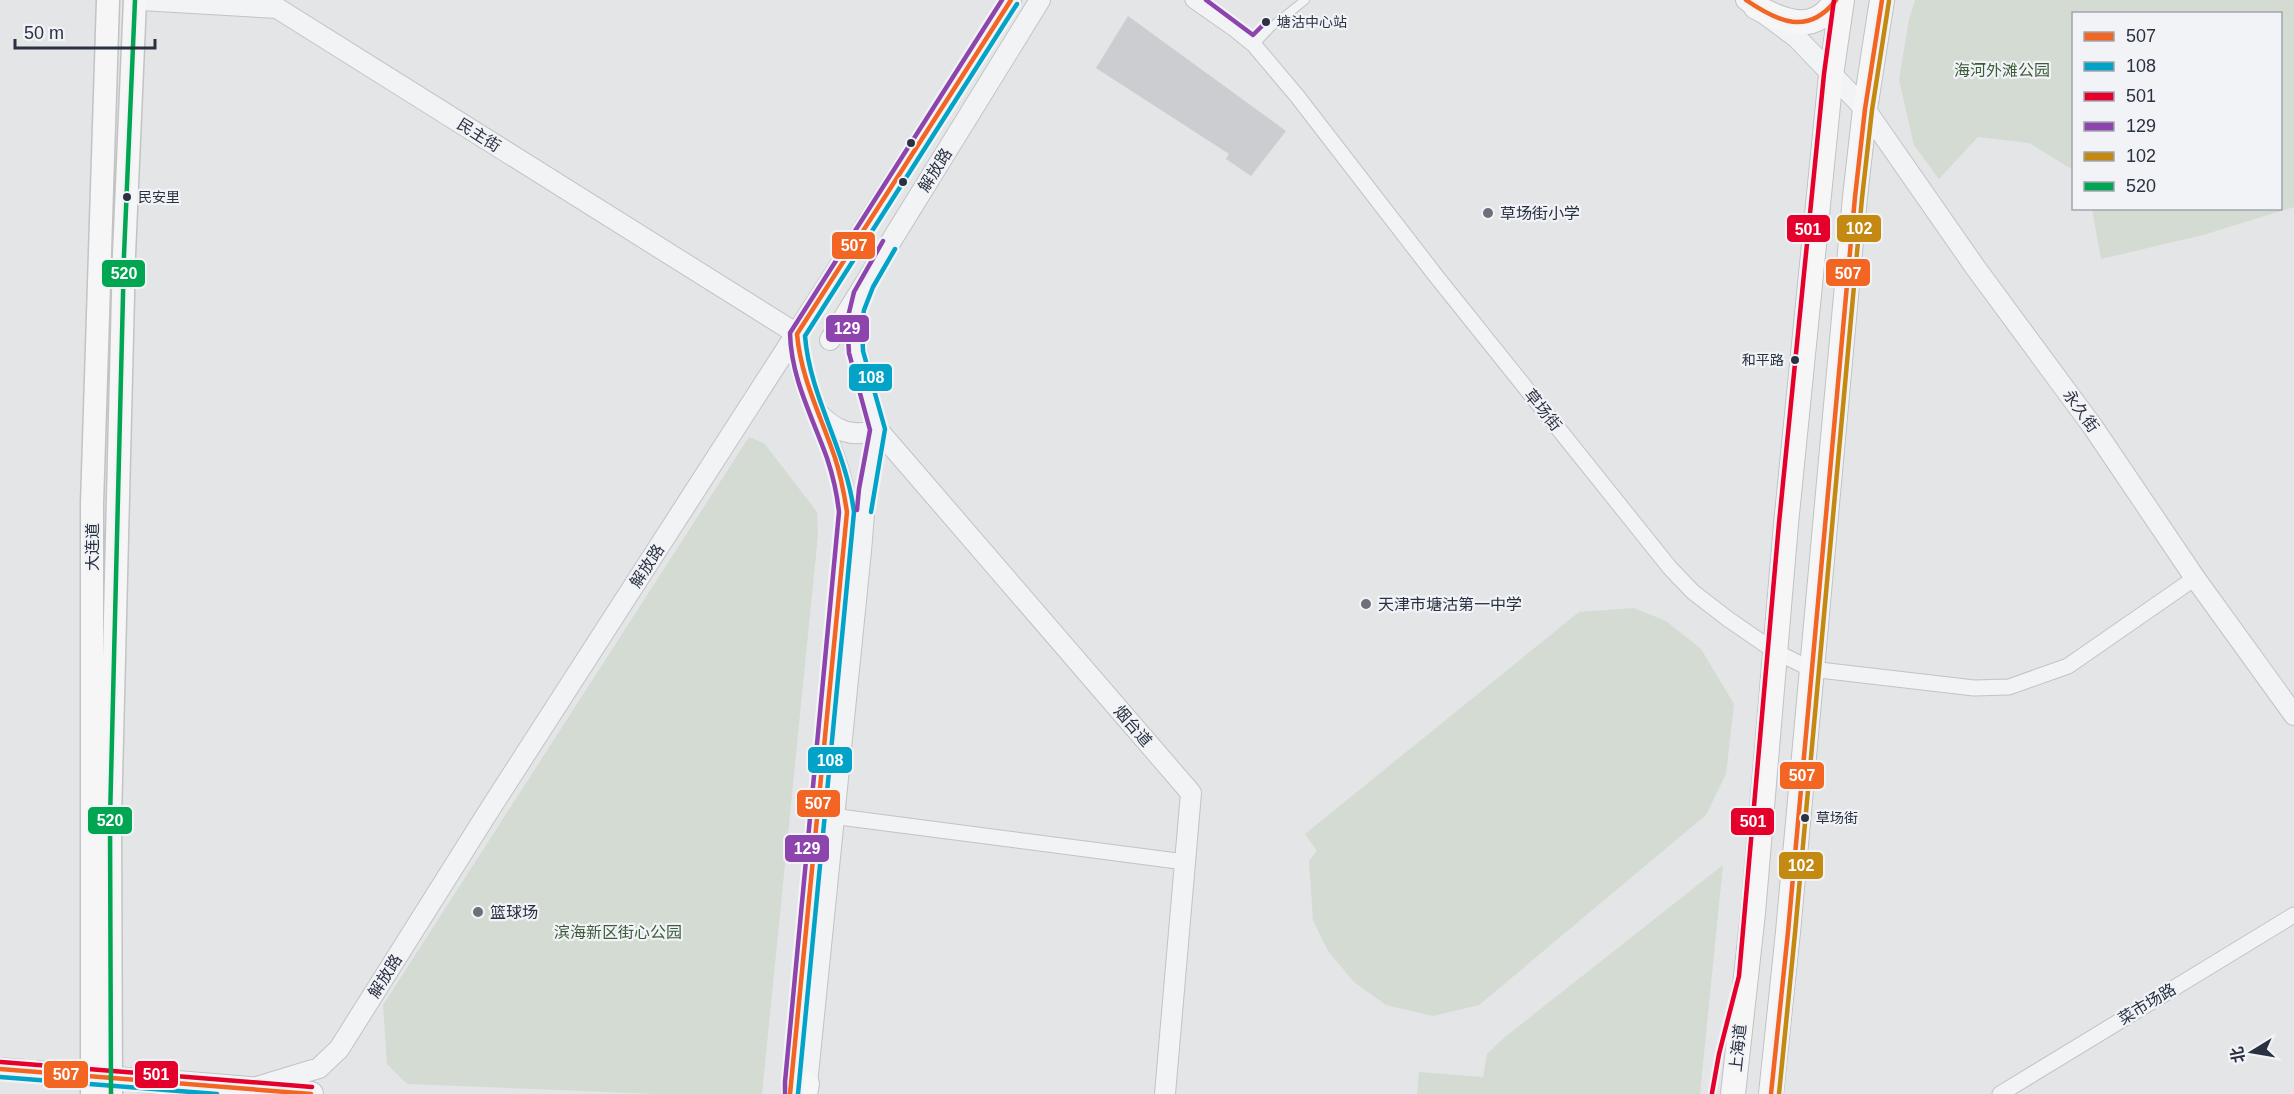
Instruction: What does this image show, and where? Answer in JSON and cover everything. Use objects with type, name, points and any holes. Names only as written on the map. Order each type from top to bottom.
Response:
[{"type":"main road","name":"大连道","points":[[92,1094],[92,504],[108,0]]},
{"type":"main road","name":"大连道","points":[[111,1094],[111,784],[124,255],[135,0]]},
{"type":"main road","points":[[1751,4],[1792,23],[1807,22],[1827,12],[1836,0]]},
{"type":"main road","name":"上海道","points":[[1733,1094],[1746,977],[1786,524],[1831,75],[1842,0]]},
{"type":"main road","points":[[1771,1094],[1865,109],[1882,0]]},
{"type":"main road","points":[[1719,1094],[1730,1038],[1746,977]]},
{"type":"main road","points":[[1782,1094],[1786,1030],[1783,982]]},
{"type":"main road","points":[[141,1080],[311,1094]]},
{"type":"street","points":[[101,0],[107,31]]},
{"type":"street","name":"民主街","points":[[141,0],[278,8],[797,334]]},
{"type":"street","name":"解放路","points":[[249,1089],[309,1072],[329,1060],[339,1049],[490,808],[1011,0]]},
{"type":"street","name":"解放路","points":[[831,340],[1040,0]]},
{"type":"street","name":"草场街","points":[[1193,0],[1254,45],[1297,96],[1436,276],[1670,568],[1693,592],[1776,652],[1811,669],[1974,688],[2009,687],[2068,666],[2195,578]]},
{"type":"street","points":[[1751,4],[1797,38],[1865,109]]},
{"type":"street","name":"永久街","points":[[1865,109],[1975,267],[2093,427],[2195,578],[2294,715]]},
{"type":"street","points":[[826,815],[861,551],[866,490],[878,430],[854,341],[855,315],[862,289]]},
{"type":"street","points":[[799,1091],[826,815],[848,512],[840,474],[814,408],[797,353],[797,334],[813,334],[831,340],[853,360],[867,390]]},
{"type":"street","points":[[814,408],[828,424],[840,430],[867,433],[878,430]]},
{"type":"street","name":"烟台道","points":[[878,430],[1191,794],[1164,1094]]},
{"type":"street","points":[[826,815],[1185,862]]},
{"type":"street","name":"菜市场路","points":[[2000,1094],[2294,915]]},
{"type":"lane","points":[[1254,45],[1271,27],[1305,0]]},
{"type":"green space","name":"海河外滩公园","points":[[1915,0],[2294,0],[2294,207],[2203,235],[2101,259],[2092,210],[2282,210],[2282,12],[2072,12],[2072,169],[2029,143],[1978,137],[1939,179],[1914,145],[1899,80],[1909,19]]},
{"type":"green space","name":"滨海新区街心公园","points":[[749,437],[764,443],[817,512],[818,535],[762,1094],[657,1094],[407,1084],[387,1064],[383,1005]]},
{"type":"green space","points":[[1634,608],[1666,621],[1701,649],[1734,704],[1726,774],[1706,815],[1479,1005],[1433,1016],[1386,1005],[1354,982],[1328,951],[1313,920],[1309,861],[1317,851],[1305,834],[1579,612]]},
{"type":"green space","points":[[1723,865],[1700,1094],[1417,1094],[1419,1072],[1483,1077],[1487,1054],[1505,1037]]},
{"type":"building","points":[[1128,16],[1286,131],[1251,176],[1226,159],[1229,154],[1096,68]]},
{"type":"tunnel","points":[[0,1069],[141,1080]]},
{"type":"transit line","name":"520","points":[[111,1094],[110,819],[124,255],[135,0]]},
{"type":"transit line","name":"129","points":[[785,1094],[839,512],[829,465],[798,381],[791,350],[790,333],[1002,0]]},
{"type":"transit line","name":"507","points":[[790,1094],[847,512],[837,465],[812,397],[799,351],[797,334],[1011,0]]},
{"type":"transit line","name":"129","points":[[1206,0],[1253,35],[1266,22]]},
{"type":"transit line","name":"507","points":[[1746,0],[1770,14],[1792,22],[1804,22],[1815,18],[1836,0]]},
{"type":"transit line","name":"501","points":[[1712,1093],[1719,1054],[1739,976],[1779,523],[1824,74],[1834,0]]},
{"type":"transit line","name":"507","points":[[1771,1094],[1788,932],[1855,197],[1865,109],[1882,0]]},
{"type":"transit line","name":"102","points":[[1779,1094],[1862,198],[1872,110],[1889,1]]},
{"type":"transit line","name":"108","points":[[798,1094],[854,512],[844,467],[814,381],[805,336],[1017,4]]},
{"type":"transit line","name":"129","points":[[857,510],[870,430],[849,353],[847,321],[854,292],[883,241]]},
{"type":"transit line","name":"108","points":[[871,512],[885,429],[863,351],[862,322],[873,287],[895,249]]},
{"type":"transit line","name":"501","points":[[1,1062],[312,1087]]},
{"type":"transit line","name":"507","points":[[0,1069],[311,1094]]},
{"type":"transit line","name":"108","points":[[0,1077],[217,1094]]},
{"type":"place","name":"塘沽中心站","points":[[1266,22]]},
{"type":"place","name":"民安里","points":[[127,197]]},
{"type":"place","name":"草场街小学","points":[[1488,213]]},
{"type":"place","name":"和平路","points":[[1795,360]]},
{"type":"place","name":"天津市塘沽第一中学","points":[[1366,604]]},
{"type":"place","name":"草场街","points":[[1805,818]]},
{"type":"place","name":"篮球场","points":[[478,912]]}]
